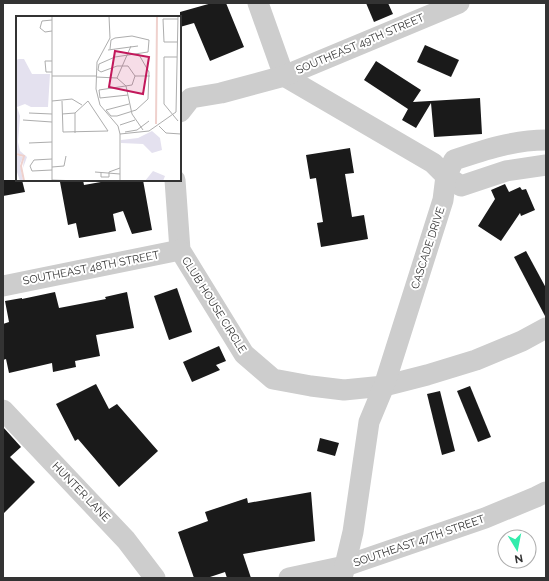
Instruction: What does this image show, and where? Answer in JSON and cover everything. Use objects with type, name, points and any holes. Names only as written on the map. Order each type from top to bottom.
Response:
[{"type":"street","points":[[258,3],[284,76],[433,163],[446,176],[461,186],[506,171],[546,165]]},
{"type":"street","name":"SOUTHEAST 49TH STREET","points":[[284,76],[459,3]]},
{"type":"street","points":[[181,111],[191,98],[221,93],[284,76]]},
{"type":"street","points":[[446,176],[454,160],[500,146],[536,140],[546,140]]},
{"type":"street","name":"CASCADE DRIVE","points":[[343,572],[353,532],[369,422],[384,386],[443,200],[446,176]]},
{"type":"street","name":"CLUB HOUSE CIRCLE","points":[[175,181],[180,250],[244,354],[273,379],[344,390],[384,386],[476,360],[522,341],[546,328]]},
{"type":"street","name":"SOUTHEAST 48TH STREET","points":[[3,286],[180,250]]},
{"type":"street","name":"HUNTER LANE","points":[[3,410],[126,540],[155,578]]},
{"type":"street","name":"SOUTHEAST 47TH STREET","points":[[289,578],[343,572],[485,518],[546,492]]},
{"type":"building","points":[[212,3],[226,3],[244,47],[210,61],[194,23],[181,27],[180,12]]},
{"type":"building","points":[[366,3],[388,3],[393,14],[374,22]]},
{"type":"building","points":[[425,45],[459,60],[451,77],[417,62]]},
{"type":"building","points":[[376,61],[421,90],[413,102],[480,98],[482,134],[434,137],[431,103],[416,128],[402,120],[408,109],[364,80]]},
{"type":"building","points":[[350,148],[354,173],[345,174],[352,217],[364,215],[368,239],[321,247],[317,223],[323,222],[316,178],[310,179],[306,155]]},
{"type":"building","points":[[3,180],[22,181],[25,192],[3,196]]},
{"type":"building","points":[[83,181],[84,185],[106,181],[143,181],[152,230],[132,234],[123,211],[113,214],[116,231],[79,238],[76,223],[68,225],[60,182]]},
{"type":"building","points":[[505,184],[509,192],[520,187],[522,190],[526,189],[535,210],[521,216],[520,213],[501,241],[478,226],[495,199],[491,190]]},
{"type":"building","points":[[526,251],[546,288],[546,316],[514,257]]},
{"type":"building","points":[[177,288],[192,332],[169,340],[154,296]]},
{"type":"building","points":[[55,292],[59,308],[106,299],[105,297],[127,292],[134,328],[96,335],[100,356],[75,361],[76,367],[53,372],[52,363],[9,373],[6,359],[3,360],[3,324],[9,322],[5,301]]},
{"type":"building","points":[[219,346],[226,361],[216,365],[220,370],[192,382],[183,362]]},
{"type":"building","points":[[96,384],[109,409],[117,404],[158,451],[119,487],[78,439],[75,441],[56,404]]},
{"type":"building","points":[[470,386],[491,437],[478,442],[457,391]]},
{"type":"building","points":[[440,391],[455,451],[442,455],[427,394]]},
{"type":"building","points":[[3,427],[21,447],[10,457],[35,482],[3,514]]},
{"type":"building","points":[[320,438],[339,443],[335,456],[317,451]]},
{"type":"building","points":[[311,492],[315,541],[243,554],[251,578],[227,578],[225,572],[207,578],[194,578],[178,532],[208,521],[205,512],[247,498],[248,503]]}]
